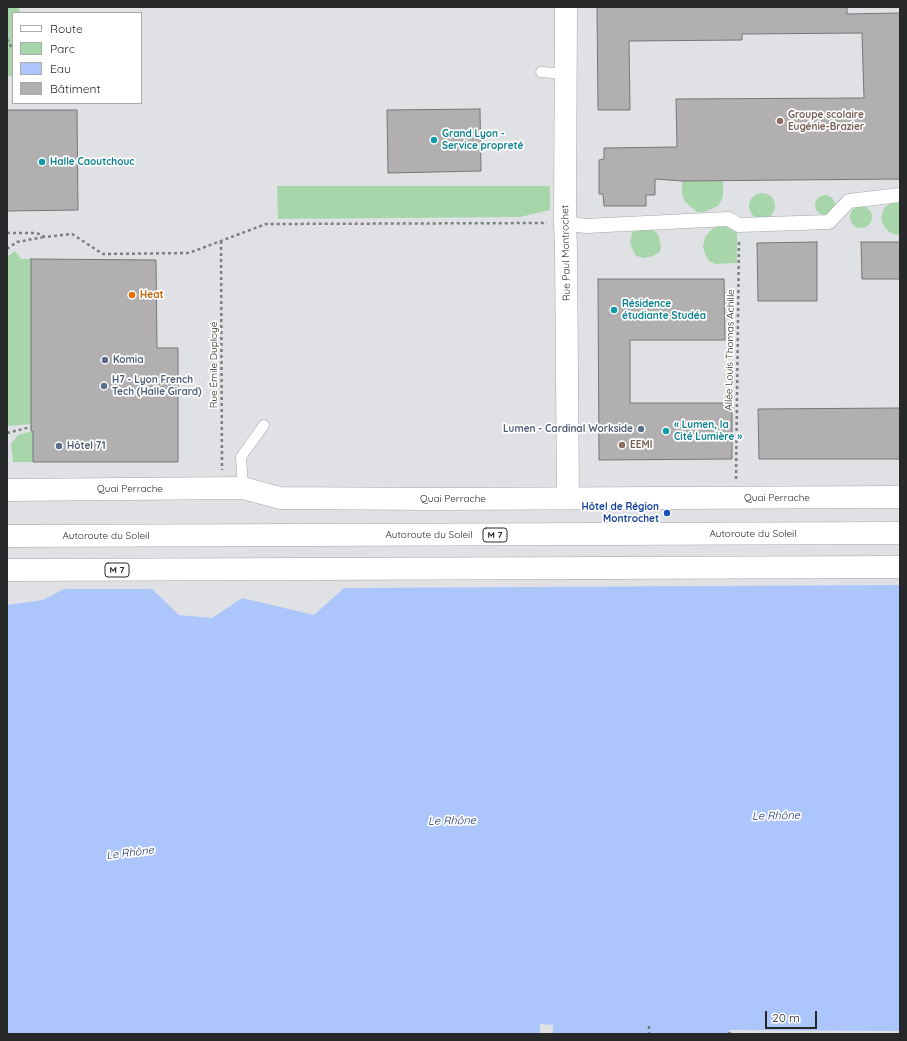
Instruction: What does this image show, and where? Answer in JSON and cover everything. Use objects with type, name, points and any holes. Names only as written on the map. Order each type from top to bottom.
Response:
[{"type":"main road","name":"Rue Paul Montrochet","points":[[566,7],[565,223],[568,498]]},
{"type":"main road","name":"Quai Perrache","points":[[7,490],[233,488],[280,498],[432,499],[900,497]]},
{"type":"main road","name":"Autoroute du Soleil","points":[[7,536],[900,533]]},
{"type":"main road","name":"M 7","points":[[7,570],[900,567]]},
{"type":"street","points":[[565,223],[586,226],[728,219],[739,225],[829,222],[849,201],[900,195]]},
{"type":"lane","points":[[541,72],[565,74]]},
{"type":"lane","points":[[233,488],[241,457],[264,425]]},
{"type":"path","points":[[7,39],[12,48]]},
{"type":"path","points":[[7,249],[17,242],[72,234],[103,254],[189,253],[266,224],[565,223]]},
{"type":"path","name":"Allée Louis Thomas Achille","points":[[736,498],[739,225]]},
{"type":"path","points":[[7,233],[37,233],[45,237]]},
{"type":"path","name":"Rue Émile Duployé","points":[[221,241],[233,488]]},
{"type":"path","points":[[7,433],[31,427]]},
{"type":"path","points":[[649,1026],[649,1034]]},
{"type":"path","points":[[728,1033],[733,1034]]},
{"type":"green space","points":[[7,7],[18,7],[20,12],[12,12],[12,76],[7,76]]},
{"type":"green space","points":[[682,181],[723,181],[723,197],[718,206],[704,212],[697,212],[685,202],[682,194]]},
{"type":"green space","points":[[277,186],[550,186],[550,210],[520,217],[278,219]]},
{"type":"green space","points":[[762,193],[771,197],[775,206],[771,215],[762,219],[753,215],[749,206],[753,197]]},
{"type":"green space","points":[[821,195],[829,195],[835,201],[835,209],[829,215],[821,215],[815,209],[815,201]]},
{"type":"green space","points":[[893,202],[900,202],[900,235],[889,232],[882,223],[881,218],[884,208]]},
{"type":"green space","points":[[861,206],[869,209],[872,217],[869,225],[861,228],[853,225],[850,217],[853,209]]},
{"type":"green space","points":[[722,225],[731,226],[737,231],[737,263],[715,264],[709,261],[705,254],[703,247],[705,237],[712,229]]},
{"type":"green space","points":[[638,229],[653,229],[658,234],[661,246],[660,252],[653,256],[644,258],[636,256],[630,241],[632,233]]},
{"type":"green space","points":[[15,251],[21,259],[31,259],[31,424],[9,426],[7,425],[7,257]]},
{"type":"green space","points":[[33,431],[33,462],[13,462],[11,444],[18,435]]},
{"type":"water","name":"Le Rhône","points":[[900,585],[900,1031],[729,1030],[728,1034],[553,1034],[553,1025],[540,1024],[540,1034],[7,1034],[7,605],[43,600],[64,589],[152,589],[179,615],[212,618],[242,598],[314,615],[344,588]]},
{"type":"building","name":"Groupe scolaire Eugénie-Brazier","points":[[597,7],[847,7],[847,14],[900,13],[900,179],[682,181],[655,179],[655,195],[646,195],[646,206],[604,206],[603,194],[599,194],[599,160],[604,159],[604,148],[677,147],[676,99],[864,98],[862,33],[742,34],[742,40],[629,41],[630,110],[598,110]]},
{"type":"building","name":"Grand Lyon - Service propreté","points":[[480,109],[481,171],[388,173],[387,110]]},
{"type":"building","name":"Halle Caoutchouc","points":[[7,110],[77,110],[78,210],[7,211]]},
{"type":"building","points":[[817,242],[817,301],[758,301],[757,243]]},
{"type":"building","points":[[861,242],[900,242],[900,279],[862,279]]},
{"type":"building","name":"H7 - Lyon French Tech (Halle Girard)","points":[[31,259],[156,260],[157,348],[178,348],[178,462],[33,462],[33,431],[31,431]]},
{"type":"building","points":[[598,279],[724,279],[725,340],[630,340],[630,403],[732,403],[732,459],[599,460]]},
{"type":"building","points":[[900,408],[900,459],[759,459],[758,409]]},
{"type":"place","name":"Groupe scolaire Eugénie-Brazier","points":[[780,121]]},
{"type":"place","name":"Grand Lyon - Service propreté","points":[[434,140]]},
{"type":"place","name":"Halle Caoutchouc","points":[[42,162]]},
{"type":"place","name":"Heat","points":[[132,295]]},
{"type":"place","name":"Résidence étudiante Studéa","points":[[614,310]]},
{"type":"place","name":"Komia","points":[[105,360]]},
{"type":"place","name":"H7 - Lyon French Tech (Halle Girard)","points":[[104,386]]},
{"type":"place","name":"Lumen - Cardinal Workside","points":[[641,429]]},
{"type":"place","name":"« Lumen, la Cité Lumière »","points":[[666,431]]},
{"type":"place","name":"EEMI","points":[[622,445]]},
{"type":"place","name":"Hôtel 71","points":[[59,446]]},
{"type":"place","name":"Hôtel de Région Montrochet","points":[[667,513]]}]
